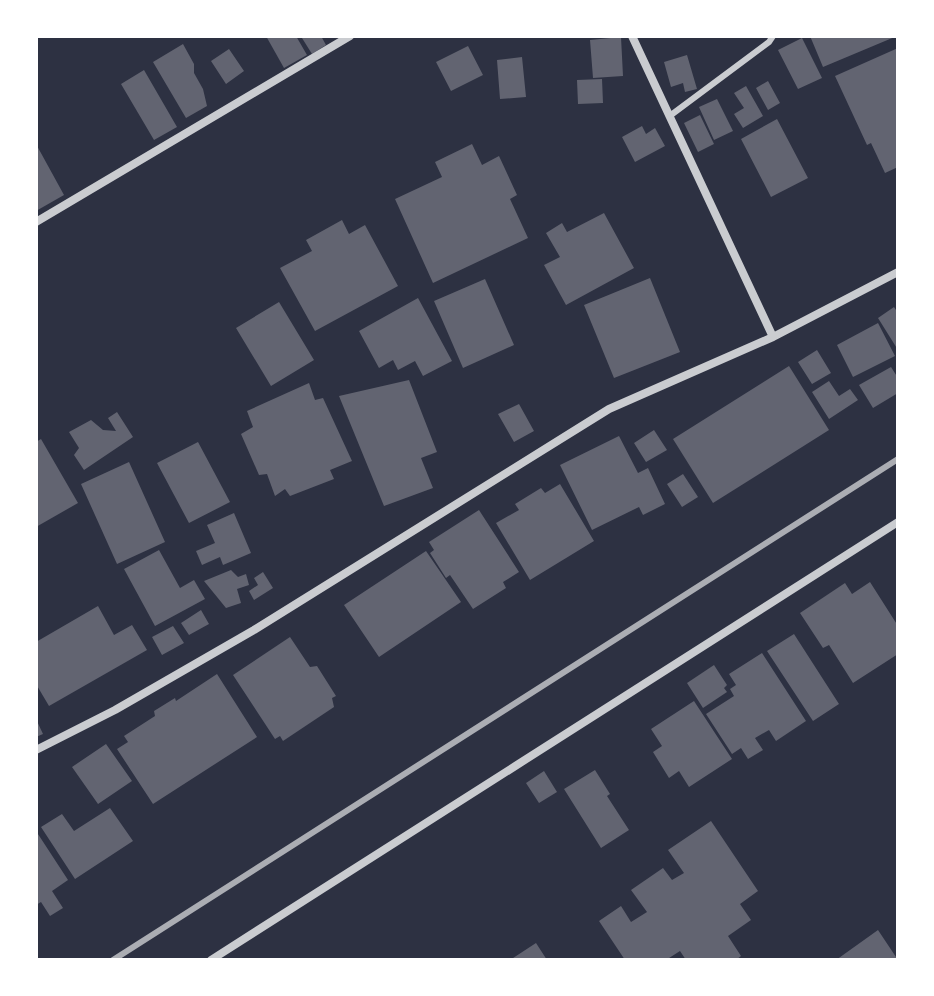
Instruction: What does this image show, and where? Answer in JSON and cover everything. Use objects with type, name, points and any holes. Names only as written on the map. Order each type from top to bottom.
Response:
[{"type":"street","points":[[36,222],[350,36]]},
{"type":"street","points":[[632,36],[773,337]]},
{"type":"street","points":[[36,750],[115,710],[254,630],[609,409],[773,337],[898,272]]},
{"type":"street","points":[[211,960],[898,522]]},
{"type":"lane","points":[[671,115],[773,36]]},
{"type":"building","points":[[266,36],[296,36],[307,55],[284,68]]},
{"type":"building","points":[[321,36],[326,45],[312,54],[302,38]]},
{"type":"building","points":[[810,36],[897,36],[823,67]]},
{"type":"building","points":[[621,37],[623,76],[593,78],[590,40]]},
{"type":"building","points":[[802,38],[822,78],[798,89],[778,50]]},
{"type":"building","points":[[183,44],[194,64],[194,73],[203,89],[207,106],[186,118],[153,62]]},
{"type":"building","points":[[468,46],[483,75],[451,91],[436,62]]},
{"type":"building","points":[[898,48],[898,167],[885,173],[871,143],[867,145],[835,76]]},
{"type":"building","points":[[229,49],[244,71],[226,84],[211,61]]},
{"type":"building","points":[[687,55],[697,89],[685,92],[683,83],[671,87],[664,62]]},
{"type":"building","points":[[522,57],[526,97],[500,99],[497,60]]},
{"type":"building","points":[[144,70],[177,127],[154,140],[121,84]]},
{"type":"building","points":[[602,79],[603,103],[578,104],[577,80]]},
{"type":"building","points":[[768,81],[780,103],[768,110],[756,88]]},
{"type":"building","points":[[746,86],[763,116],[743,128],[734,114],[744,108],[734,93]]},
{"type":"building","points":[[717,99],[733,131],[714,140],[699,107]]},
{"type":"building","points":[[700,115],[714,144],[698,152],[684,123]]},
{"type":"building","points":[[777,119],[808,178],[771,197],[741,139]]},
{"type":"building","points":[[642,126],[646,134],[655,128],[665,146],[635,162],[622,137]]},
{"type":"building","points":[[36,144],[64,195],[36,211]]},
{"type":"building","points":[[472,144],[482,165],[499,156],[517,195],[510,199],[528,238],[433,283],[395,199],[442,177],[435,162]]},
{"type":"building","points":[[604,213],[634,268],[566,305],[544,265],[560,257],[546,233],[562,223],[567,232]]},
{"type":"building","points":[[342,220],[349,234],[365,225],[398,286],[315,331],[280,268],[312,251],[306,240]]},
{"type":"building","points":[[650,278],[680,352],[614,378],[584,305]]},
{"type":"building","points":[[485,279],[514,345],[463,368],[434,301]]},
{"type":"building","points":[[418,298],[452,361],[423,376],[415,361],[398,370],[393,360],[379,368],[359,331]]},
{"type":"building","points":[[279,302],[314,360],[271,386],[236,328]]},
{"type":"building","points":[[894,307],[898,313],[898,350],[878,318]]},
{"type":"building","points":[[878,323],[895,356],[853,377],[837,345]]},
{"type":"building","points":[[817,350],[831,373],[812,384],[798,362]]},
{"type":"building","points":[[789,366],[829,430],[713,503],[673,439]]},
{"type":"building","points":[[891,367],[898,378],[898,393],[873,408],[859,385]]},
{"type":"building","points":[[409,380],[437,452],[421,458],[433,488],[384,506],[339,396]]},
{"type":"building","points":[[829,381],[839,396],[850,389],[858,400],[829,419],[812,392]]},
{"type":"building","points":[[309,383],[315,400],[323,398],[352,461],[330,470],[334,479],[290,496],[285,489],[275,496],[267,474],[259,475],[241,434],[253,427],[247,411]]},
{"type":"building","points":[[519,404],[534,431],[514,442],[498,414]]},
{"type":"building","points":[[117,412],[133,437],[84,470],[74,455],[79,448],[69,432],[91,420],[103,430],[116,431],[108,418]]},
{"type":"building","points":[[654,430],[667,450],[646,462],[634,443]]},
{"type":"building","points":[[619,436],[638,473],[648,468],[665,504],[643,515],[639,507],[592,530],[560,465]]},
{"type":"building","points":[[41,439],[78,503],[36,527],[36,442]]},
{"type":"building","points":[[198,442],[230,502],[189,523],[157,463]]},
{"type":"building","points":[[129,462],[165,542],[117,564],[81,484]]},
{"type":"building","points":[[683,474],[698,497],[682,507],[667,484]]},
{"type":"building","points":[[560,484],[594,541],[530,580],[496,523],[519,510],[515,504],[541,488],[545,493]]},
{"type":"building","points":[[479,510],[519,572],[503,582],[506,588],[473,609],[450,575],[446,578],[430,553],[434,550],[429,542]]},
{"type":"building","points":[[234,513],[251,553],[223,565],[220,557],[202,565],[196,551],[215,543],[207,525]]},
{"type":"building","points":[[159,550],[180,588],[194,580],[205,599],[155,626],[124,569]]},
{"type":"building","points":[[426,551],[461,602],[379,657],[344,605]]},
{"type":"building","points":[[231,570],[238,577],[246,574],[249,585],[237,589],[241,603],[226,608],[204,581]]},
{"type":"building","points":[[263,572],[273,588],[254,600],[249,591],[258,585],[254,578]]},
{"type":"building","points":[[870,582],[898,626],[898,654],[853,683],[829,645],[823,648],[800,613],[845,583],[852,594]]},
{"type":"building","points":[[98,606],[114,635],[132,625],[147,650],[49,706],[36,684],[36,642]]},
{"type":"building","points":[[201,610],[209,624],[189,635],[181,623]]},
{"type":"building","points":[[173,626],[184,643],[162,655],[152,637]]},
{"type":"building","points":[[794,634],[839,704],[813,721],[767,651]]},
{"type":"building","points":[[290,637],[310,667],[317,666],[336,696],[332,698],[334,707],[283,741],[280,736],[275,739],[233,675]]},
{"type":"building","points":[[762,653],[806,721],[776,741],[769,730],[755,738],[763,750],[748,759],[741,748],[732,754],[706,714],[734,696],[730,689],[736,685],[729,674]]},
{"type":"building","points":[[714,665],[727,685],[724,688],[727,692],[703,708],[687,683]]},
{"type":"building","points":[[217,674],[257,737],[153,804],[117,749],[128,742],[124,736],[155,716],[154,711],[175,698],[176,701]]},
{"type":"building","points":[[694,701],[732,759],[689,787],[679,771],[669,778],[653,752],[662,746],[651,729]]},
{"type":"building","points":[[36,719],[43,734],[36,737]]},
{"type":"building","points":[[106,744],[132,781],[98,804],[72,767]]},
{"type":"building","points":[[595,770],[629,830],[601,848],[564,789]]},
{"type":"building","points":[[544,771],[557,792],[539,803],[526,783]]},
{"type":"building","points":[[110,808],[133,841],[75,879],[41,827],[62,814],[74,831]]},
{"type":"building","points":[[711,821],[758,891],[740,904],[751,920],[728,936],[741,956],[736,960],[686,960],[680,951],[666,960],[625,960],[599,921],[621,906],[631,922],[647,912],[631,890],[663,868],[672,880],[684,873],[668,850]]},
{"type":"building","points":[[36,831],[68,880],[52,891],[63,908],[50,916],[41,902],[36,905]]},
{"type":"building","points":[[878,930],[898,960],[836,960]]},
{"type":"building","points":[[536,943],[547,960],[510,960]]},
{"type":"railway","points":[[113,960],[898,459]]}]
